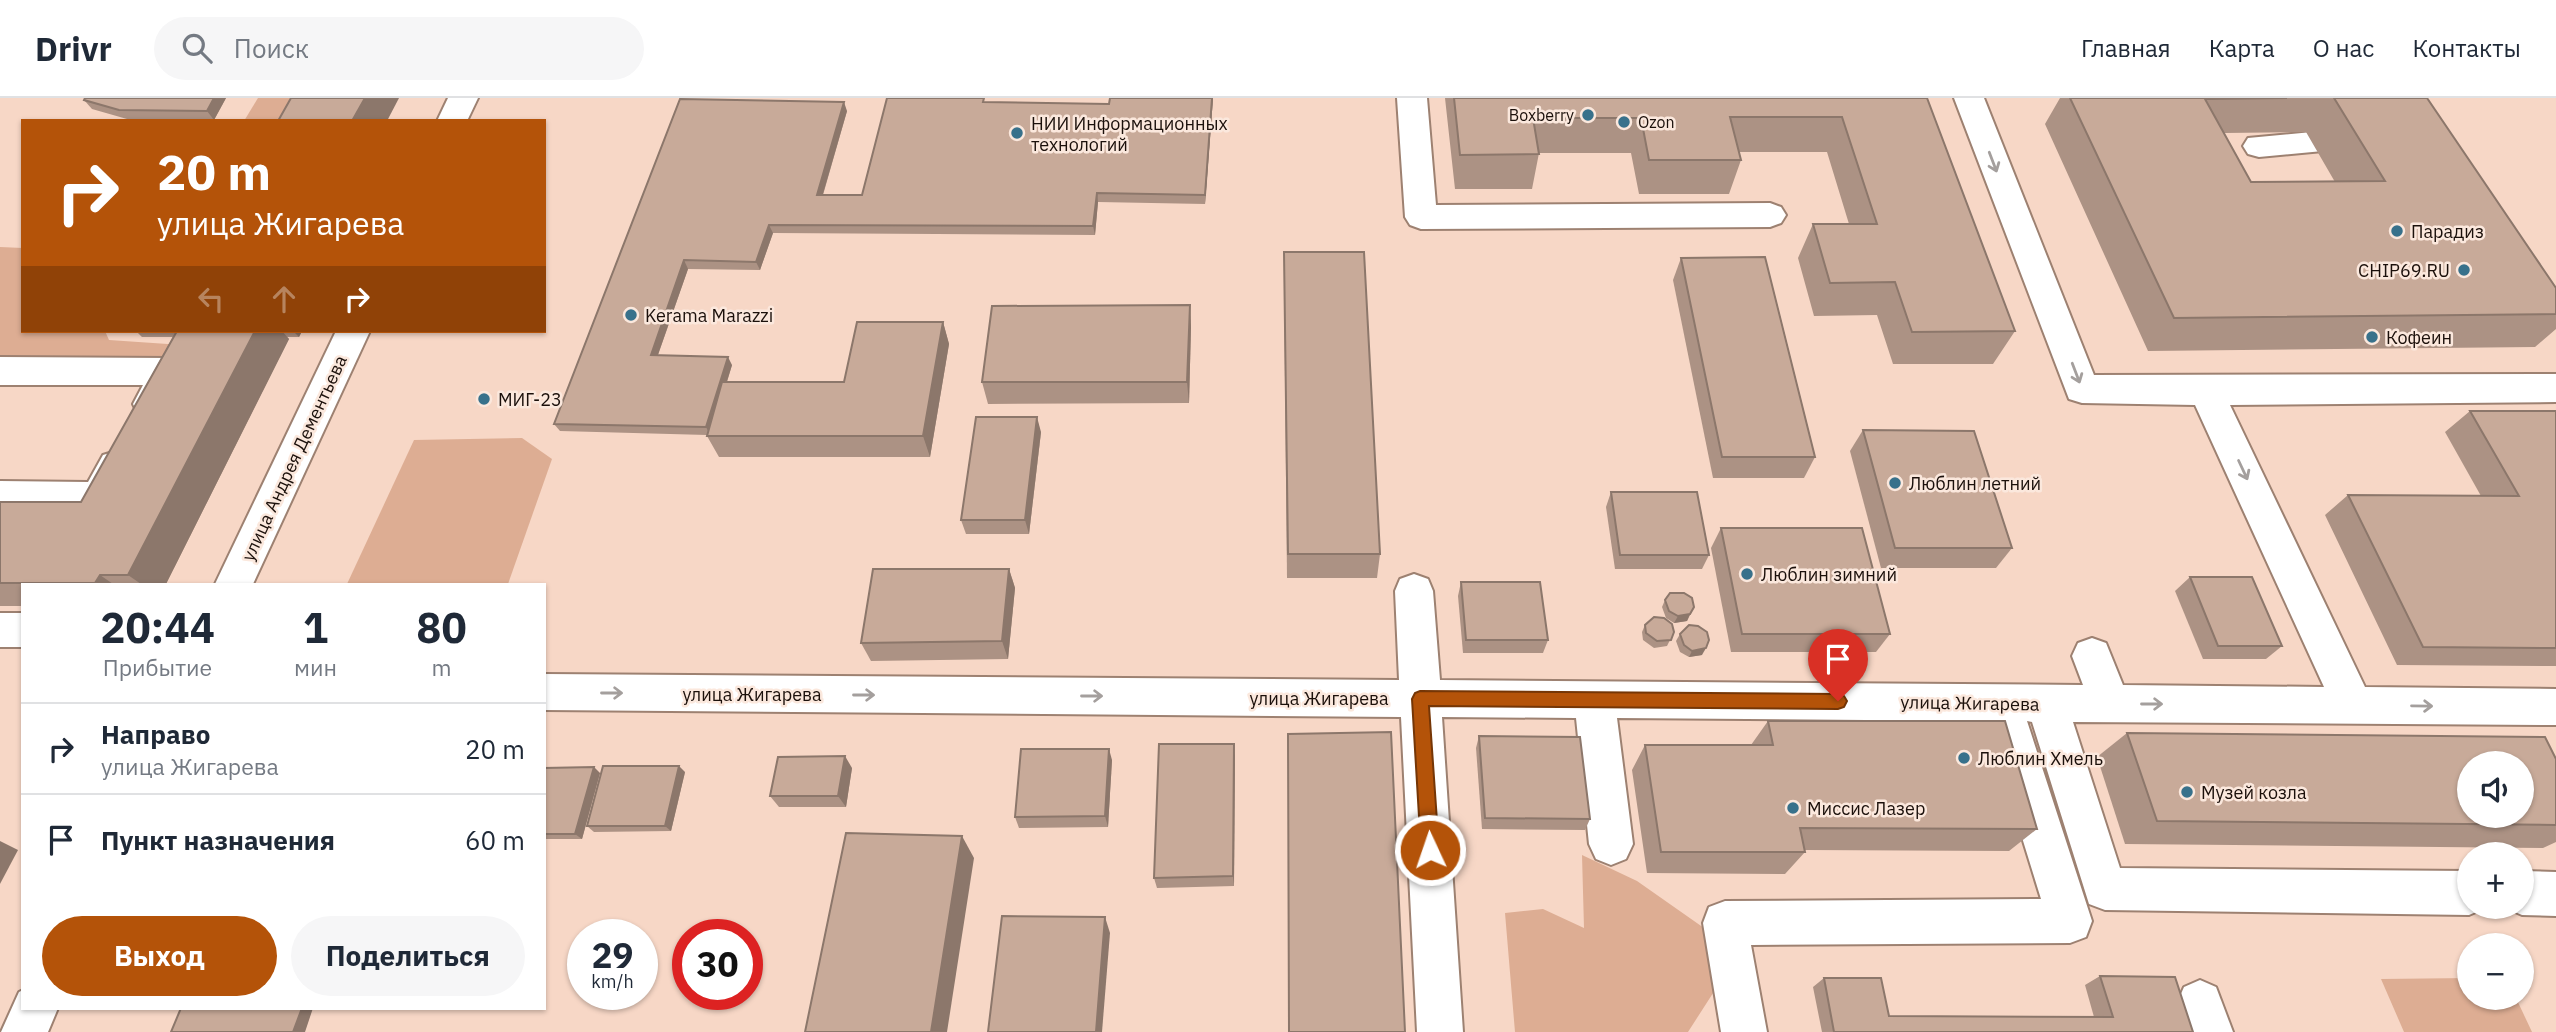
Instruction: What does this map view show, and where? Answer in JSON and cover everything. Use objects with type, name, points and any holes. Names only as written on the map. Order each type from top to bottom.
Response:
[{"type":"street","points":[[453,119],[463,98]]},
{"type":"street","points":[[1412,98],[1421,217],[1770,215]]},
{"type":"street","points":[[1969,98],[2082,389],[2206,391],[2556,388]]},
{"type":"street","points":[[2259,146],[2312,143]]},
{"type":"street","name":"улица Андрея Дементьева","points":[[234,583],[352,333]]},
{"type":"street","points":[[0,371],[169,372],[99,497],[0,496]]},
{"type":"street","points":[[2206,391],[2353,705]]},
{"type":"street","points":[[1414,590],[1440,1032]]},
{"type":"street","points":[[0,630],[21,630]]},
{"type":"street","points":[[2092,656],[2110,704]]},
{"type":"street","name":"улица Жигарева","points":[[546,692],[2556,706]]},
{"type":"street","points":[[1594,699],[1611,844]]},
{"type":"street","points":[[1744,1032],[1725,923],[2070,921],[2001,703]]},
{"type":"street","points":[[2047,703],[2105,889],[2457,893]]},
{"type":"street","points":[[2499,707],[2518,745]]},
{"type":"street","points":[[2534,893],[2556,894]]},
{"type":"street","points":[[24,1032],[34,1010]]},
{"type":"shaded area","points":[[258,98],[313,98],[301,119],[245,119]]},
{"type":"shaded area","points":[[0,247],[21,248],[21,333],[106,333],[109,340],[197,346],[188,368],[0,366]]},
{"type":"shaded area","points":[[522,438],[552,459],[508,583],[347,583],[414,440]]},
{"type":"shaded area","points":[[1582,855],[1637,881],[1704,928],[1715,990],[1688,1032],[1515,1032],[1505,913],[1543,909],[1584,928]]},
{"type":"shaded area","points":[[2457,978],[2457,1010],[2522,1010],[2532,1032],[2404,1032],[2381,979]]},
{"type":"building","points":[[214,98],[207,111],[119,110],[84,100]]},
{"type":"building","points":[[291,98],[365,98],[353,119],[279,119]]},
{"type":"building","points":[[887,98],[984,98],[983,102],[1109,104],[1110,98],[1212,98],[1205,195],[1097,193],[1093,226],[769,225],[756,262],[684,260],[651,355],[728,357],[706,427],[554,424],[680,99],[844,102],[817,195],[862,195]]},
{"type":"building","points":[[1454,98],[1927,98],[2015,331],[1912,332],[1895,282],[1830,283],[1813,224],[1877,224],[1842,117],[1730,117],[1741,160],[1649,160],[1641,118],[1533,118],[1539,154],[1460,155]]},
{"type":"building","points":[[2070,98],[2287,98],[2205,99],[2251,182],[2385,181],[2334,98],[2427,98],[2556,288],[2556,314],[2174,318]]},
{"type":"building","points":[[1284,252],[1364,252],[1380,554],[1288,554]]},
{"type":"building","points":[[1765,257],[1815,457],[1722,457],[1681,258]]},
{"type":"building","points":[[1190,305],[1187,382],[982,382],[992,306]]},
{"type":"building","points":[[857,322],[943,322],[923,436],[707,436],[722,382],[844,382]]},
{"type":"building","points":[[176,333],[254,333],[128,575],[100,575],[95,583],[0,583],[0,502],[81,502]]},
{"type":"building","points":[[2470,411],[2556,411],[2556,648],[2423,647],[2348,495],[2519,496]]},
{"type":"building","points":[[976,417],[1037,417],[1025,520],[961,520]]},
{"type":"building","points":[[1863,430],[1974,431],[2012,548],[1895,548]]},
{"type":"building","points":[[1611,492],[1697,492],[1709,555],[1620,555]]},
{"type":"building","points":[[1721,528],[1862,528],[1890,634],[1742,634]]},
{"type":"building","points":[[873,569],[1009,569],[1002,641],[861,643]]},
{"type":"building","points":[[2190,577],[2252,577],[2282,646],[2218,646]]},
{"type":"building","points":[[1461,582],[1540,582],[1548,640],[1466,640]]},
{"type":"building","points":[[1670,593],[1684,593],[1692,598],[1694,607],[1690,614],[1678,616],[1669,611],[1665,600]]},
{"type":"building","points":[[1654,617],[1664,618],[1672,624],[1674,632],[1671,640],[1657,641],[1646,633],[1645,625]]},
{"type":"building","points":[[1689,625],[1698,626],[1707,632],[1709,640],[1706,648],[1692,651],[1684,645],[1680,634]]},
{"type":"building","points":[[1768,721],[2005,721],[2037,829],[1800,828],[1805,852],[1661,852],[1645,745],[1773,745]]},
{"type":"building","points":[[1391,732],[1405,1032],[1289,1032],[1288,734]]},
{"type":"building","points":[[2127,733],[2545,737],[2556,759],[2556,825],[2534,825],[2534,751],[2457,751],[2457,824],[2157,821]]},
{"type":"building","points":[[1479,736],[1580,737],[1590,819],[1485,818]]},
{"type":"building","points":[[1159,744],[1234,744],[1233,876],[1154,878]]},
{"type":"building","points":[[1021,749],[1109,749],[1105,816],[1015,817]]},
{"type":"building","points":[[845,756],[838,796],[770,796],[778,757]]},
{"type":"building","points":[[603,766],[679,766],[665,826],[587,826]]},
{"type":"building","points":[[594,767],[575,834],[546,834],[546,768]]},
{"type":"building","points":[[846,833],[962,836],[931,1032],[805,1032]]},
{"type":"building","points":[[1002,916],[1105,917],[1096,1032],[988,1032]]},
{"type":"building","points":[[2100,976],[2175,977],[2193,1032],[1834,1032],[1824,978],[1881,978],[1889,1016],[2113,1017]]},
{"type":"building","points":[[180,1010],[301,1010],[293,1032],[171,1032]]},
{"type":"place","name":"Boxberry","points":[[1588,115]]},
{"type":"place","name":"Ozon","points":[[1624,122]]},
{"type":"place","name":"НИИ Информационных технологий","points":[[1017,133]]},
{"type":"place","name":"Парадиз","points":[[2397,231]]},
{"type":"place","name":"CHIP69.RU","points":[[2464,270]]},
{"type":"place","name":"Kerama Marazzi","points":[[631,315]]},
{"type":"place","name":"Кофеин","points":[[2372,337]]},
{"type":"place","name":"МИГ-23","points":[[484,399]]},
{"type":"place","name":"Люблин летний","points":[[1895,483]]},
{"type":"place","name":"Люблин зимний","points":[[1747,574]]},
{"type":"place","name":"Люблин Хмель","points":[[1964,758]]},
{"type":"place","name":"Музей козла","points":[[2187,792]]},
{"type":"place","name":"Миссис Лазер","points":[[1793,808]]},
{"type":"route","points":[[1430,850],[1420,699],[1838,701]]}]
